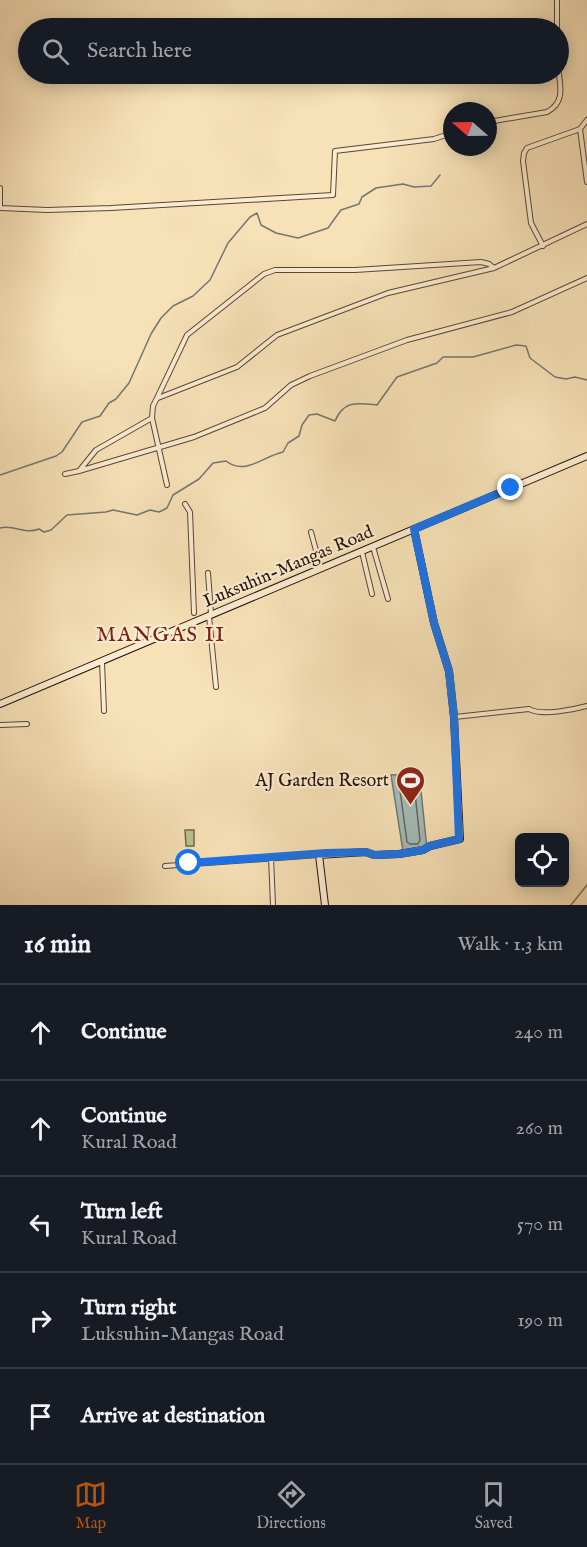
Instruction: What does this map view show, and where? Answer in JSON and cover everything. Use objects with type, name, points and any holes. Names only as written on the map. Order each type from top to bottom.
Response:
[{"type":"main road","name":"Luksuhin-Mangas Road","points":[[0,704],[102,661],[195,617],[210,615],[322,569],[587,456]]},
{"type":"main road","points":[[325,905],[319,855],[366,852],[374,855],[399,854],[423,850],[459,839],[454,717],[447,662],[440,647],[414,529]]},
{"type":"street","points":[[557,0],[557,18]]},
{"type":"street","points":[[497,120],[553,109],[559,102],[560,84]]},
{"type":"street","points":[[543,246],[531,223],[524,153],[527,148],[580,129],[587,120]]},
{"type":"street","points":[[580,129],[587,182]]},
{"type":"street","points":[[0,188],[0,208],[47,210],[333,195],[335,151],[443,136]]},
{"type":"street","points":[[157,398],[237,367],[277,334],[388,293],[494,268],[587,224]]},
{"type":"street","points":[[167,485],[152,418],[153,406],[187,335],[270,271],[355,270],[481,262],[494,268]]},
{"type":"street","points":[[66,474],[194,437],[259,411],[291,385],[310,376],[407,340],[512,312],[587,278]]},
{"type":"street","points":[[79,471],[96,450],[152,418]]},
{"type":"street","points":[[185,504],[190,512],[195,617]]},
{"type":"street","points":[[311,532],[322,569]]},
{"type":"street","points":[[373,546],[388,599]]},
{"type":"street","points":[[362,551],[372,594]]},
{"type":"street","points":[[208,573],[216,687]]},
{"type":"street","points":[[102,661],[104,711]]},
{"type":"street","points":[[454,717],[530,709],[543,712],[587,706]]},
{"type":"street","points":[[0,726],[27,724]]},
{"type":"street","points":[[165,866],[319,855]]},
{"type":"street","points":[[271,857],[273,905]]},
{"type":"green space","points":[[185,830],[194,830],[194,846],[186,846]]},
{"type":"water","name":"AJ Garden Resort","points":[[416,774],[421,791],[427,849],[403,851],[391,775]]},
{"type":"waterway","points":[[0,475],[56,456],[62,452],[82,422],[100,416],[109,403],[116,399],[129,383],[151,334],[161,318],[173,306],[193,296],[210,280],[228,243],[250,217],[257,213],[261,225],[276,233],[298,238],[328,228],[341,210],[359,204],[362,197],[376,188],[403,184],[414,187],[431,186],[440,175]]},
{"type":"waterway","points":[[0,528],[10,527],[28,531],[39,529],[44,532],[51,530],[67,515],[113,510],[137,515],[150,510],[159,512],[167,508],[173,495],[199,479],[213,463],[226,461],[233,465],[247,466],[283,452],[288,443],[299,436],[302,425],[309,415],[317,414],[335,421],[343,409],[352,404],[377,405],[397,377],[437,363],[443,357],[473,357],[516,345],[526,346],[530,358],[555,377],[566,379],[575,377],[587,380]]},
{"type":"waterway","points":[[571,905],[587,885]]},
{"type":"place","name":"AJ Garden Resort","points":[[410,806]]},
{"type":"district","name":"MANGAS II","points":[[161,634]]},
{"type":"route","points":[[189,863],[326,853],[399,854],[423,850],[459,839],[458,784],[449,671],[434,623],[414,529],[511,488]]}]
